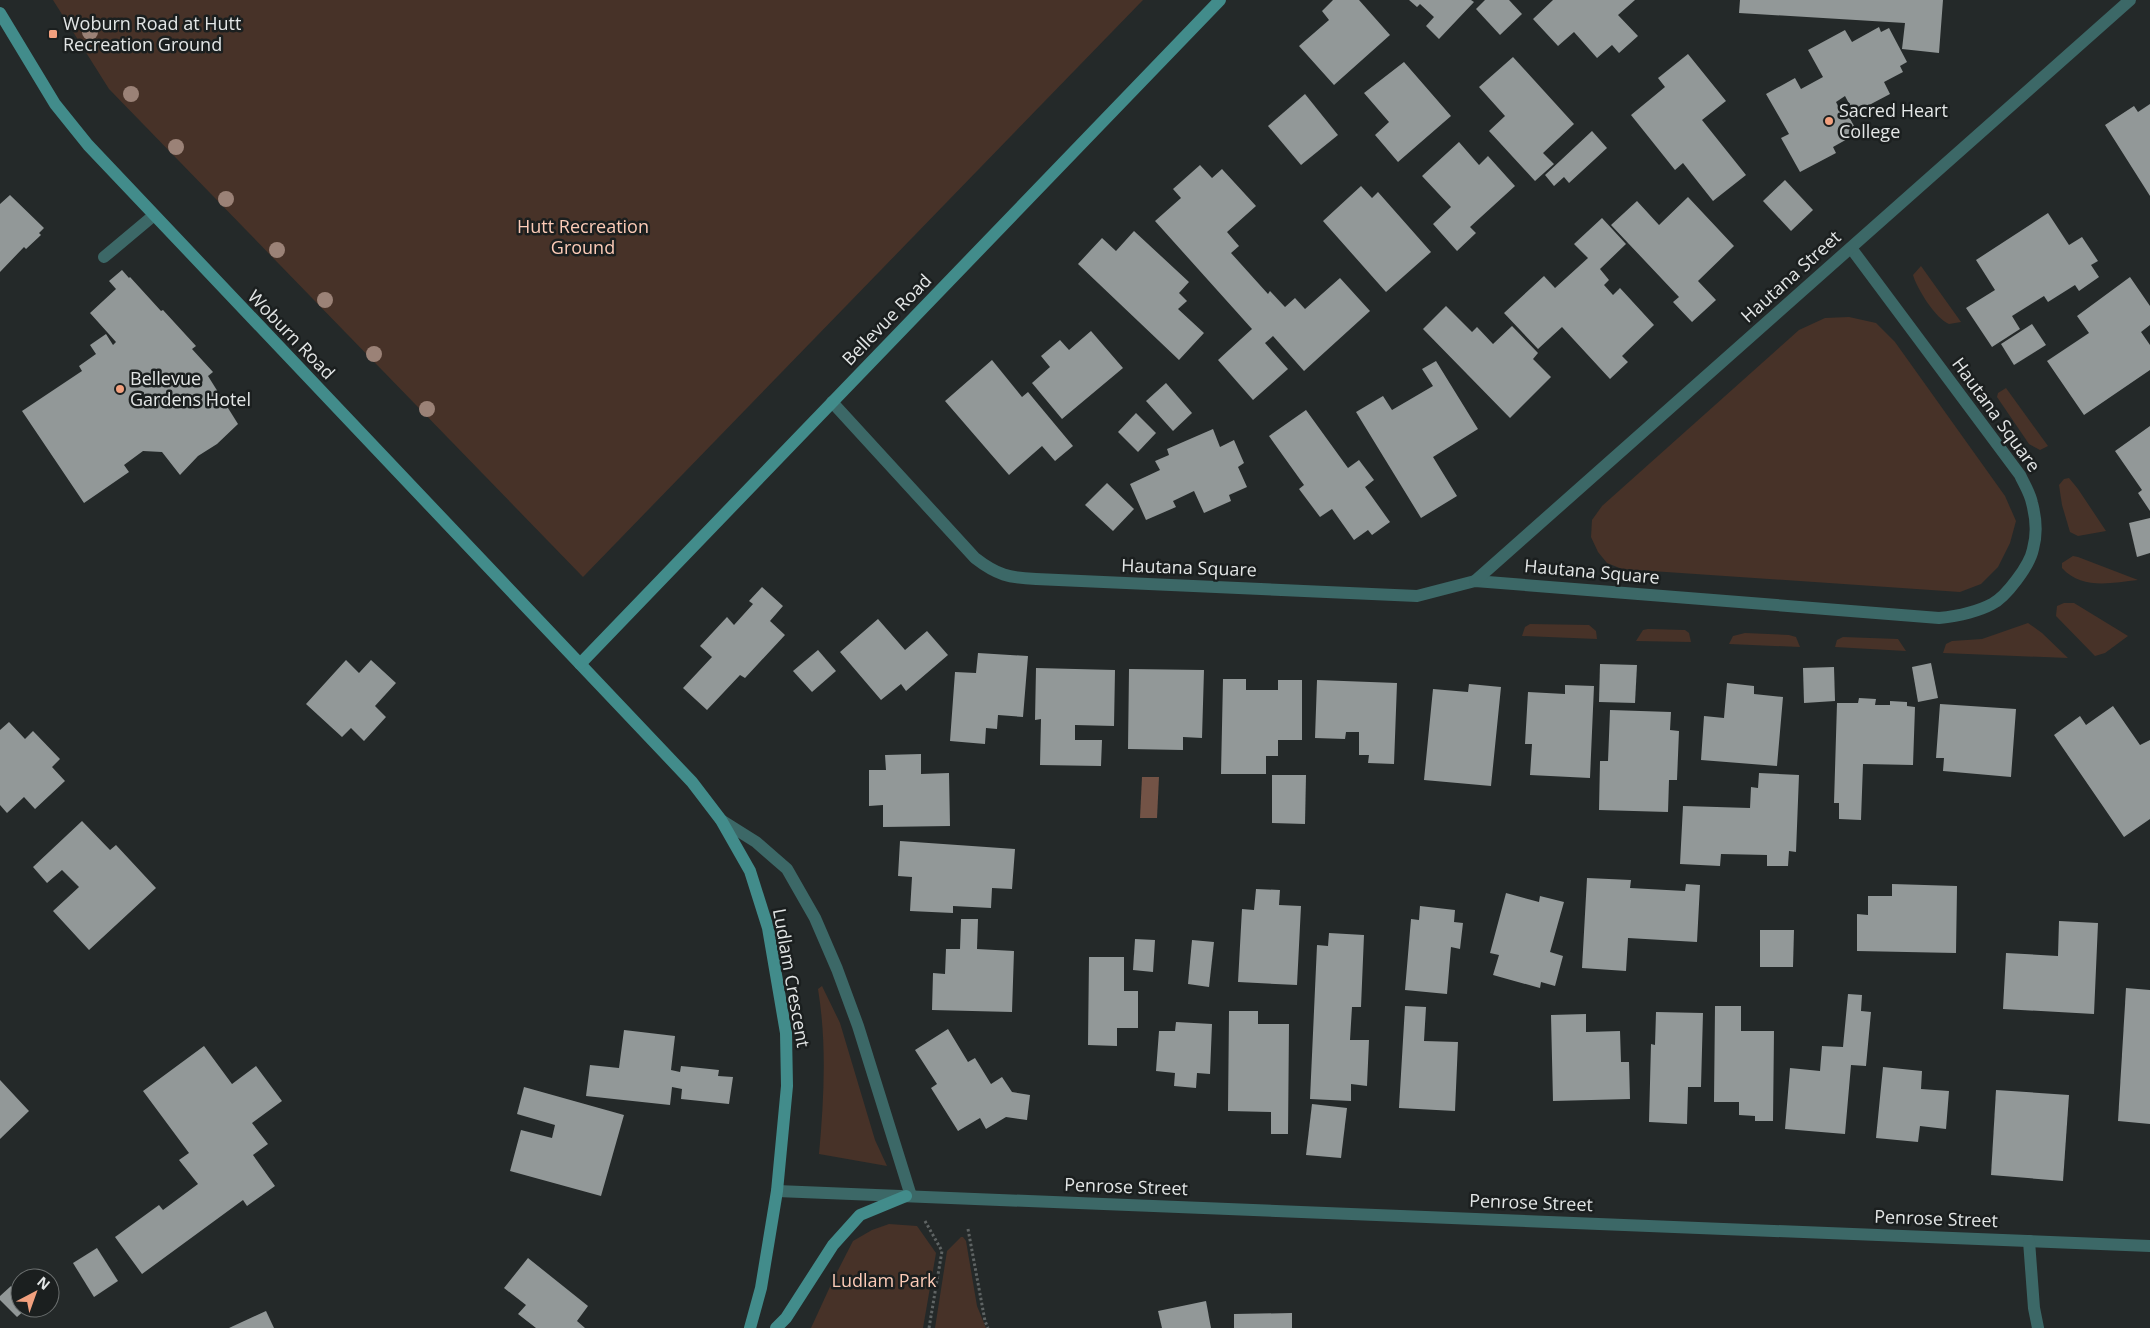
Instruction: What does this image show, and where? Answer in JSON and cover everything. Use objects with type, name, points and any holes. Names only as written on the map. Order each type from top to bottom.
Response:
[{"type":"main road","name":"Bellevue Road","points":[[580,664],[1220,0]]},
{"type":"main road","name":"Woburn Road","points":[[0,13],[55,104],[88,145],[153,216],[580,664]]},
{"type":"main road","name":"Ludlam Crescent","points":[[580,664],[692,782],[721,820],[750,871],[768,928],[786,1033],[787,1086],[777,1191],[761,1288],[750,1328]]},
{"type":"main road","points":[[776,1328],[786,1318],[833,1245],[860,1214],[908,1196]]},
{"type":"street","name":"Hautana Street","points":[[1475,581],[2130,0]]},
{"type":"street","points":[[104,257],[153,216]]},
{"type":"street","name":"Hautana Square","points":[[832,402],[975,558],[989,569],[1004,576],[1028,579],[1417,596],[1475,581],[1940,618],[1968,614],[1994,603],[2012,585],[2033,551],[2036,528],[2032,502],[2020,474],[1851,248]]},
{"type":"street","points":[[721,820],[756,842],[787,869],[814,918],[837,969],[858,1026],[908,1196]]},
{"type":"street","name":"Penrose Street","points":[[777,1191],[2150,1246]]},
{"type":"street","points":[[2029,1241],[2034,1308],[2038,1328]]},
{"type":"path","points":[[908,1196],[942,1251],[929,1328]]},
{"type":"path","points":[[968,1229],[985,1321],[988,1328]]},
{"type":"green space","name":"Hutt Recreation Ground","points":[[53,0],[1143,0],[583,577],[109,89]]},
{"type":"green space","points":[[1921,266],[1961,322],[1949,324],[1938,316],[1928,303],[1918,288],[1913,275]]},
{"type":"green space","points":[[1849,317],[1876,323],[1895,342],[2005,496],[2016,521],[2010,543],[1998,567],[1981,584],[1960,592],[1622,569],[1607,563],[1598,552],[1591,537],[1592,520],[1602,506],[1799,330],[1825,318]]},
{"type":"green space","points":[[2006,388],[2048,446],[2040,450],[2029,444],[1997,397],[1998,393]]},
{"type":"green space","points":[[2069,478],[2106,531],[2078,536],[2070,532],[2062,505],[2059,485],[2064,479]]},
{"type":"green space","points":[[2073,556],[2138,580],[2097,583],[2079,580],[2062,568],[2062,563]]},
{"type":"green space","points":[[2064,603],[2074,603],[2128,636],[2105,653],[2095,656],[2056,616],[2057,606]]},
{"type":"green space","points":[[2028,623],[2042,633],[2068,658],[1943,653],[1946,644],[1952,641],[1982,639]]},
{"type":"green space","points":[[1530,624],[1589,625],[1596,631],[1597,639],[1522,636],[1525,627]]},
{"type":"green space","points":[[1643,630],[1685,630],[1689,633],[1691,642],[1636,641]]},
{"type":"green space","points":[[1745,633],[1789,635],[1796,637],[1800,647],[1729,644],[1733,636]]},
{"type":"green space","points":[[1843,637],[1898,639],[1906,651],[1835,647],[1837,640]]},
{"type":"green space","points":[[822,986],[840,1023],[875,1140],[887,1166],[819,1154],[824,1051],[818,989]]},
{"type":"green space","name":"Ludlam Park","points":[[889,1224],[917,1226],[936,1253],[923,1328],[811,1328],[853,1241],[872,1230]]},
{"type":"green space","points":[[961,1237],[966,1241],[977,1306],[986,1328],[935,1328],[947,1251]]},
{"type":"shaded area","points":[[1142,777],[1159,777],[1157,818],[1140,818]]},
{"type":"building","points":[[1333,0],[1359,0],[1390,35],[1334,85],[1299,46],[1329,20],[1322,11]]},
{"type":"building","points":[[1409,0],[1471,0],[1474,2],[1439,39],[1426,26],[1434,17],[1420,4],[1417,7]]},
{"type":"building","points":[[1485,0],[1509,0],[1522,14],[1500,35],[1476,9]]},
{"type":"building","points":[[1553,0],[1635,0],[1618,15],[1638,36],[1619,53],[1612,45],[1597,58],[1574,32],[1558,46],[1533,19]]},
{"type":"building","points":[[1740,0],[1943,0],[1939,53],[1902,49],[1905,23],[1739,13]]},
{"type":"building","points":[[1879,27],[1881,32],[1889,28],[1907,62],[1900,66],[1903,72],[1884,82],[1890,94],[1854,113],[1845,96],[1836,102],[1840,110],[1844,108],[1858,133],[1833,147],[1836,153],[1800,172],[1781,138],[1789,134],[1766,94],[1795,78],[1801,89],[1823,77],[1808,50],[1845,30],[1852,42]]},
{"type":"building","points":[[1688,54],[1726,101],[1702,120],[1746,175],[1713,201],[1683,163],[1675,170],[1631,115],[1665,87],[1658,78]]},
{"type":"building","points":[[1513,57],[1574,124],[1543,153],[1554,164],[1535,181],[1489,131],[1505,116],[1479,87]]},
{"type":"building","points":[[1404,62],[1451,116],[1398,162],[1375,135],[1389,122],[1364,93]]},
{"type":"building","points":[[1305,94],[1338,135],[1301,165],[1268,126]]},
{"type":"building","points":[[2150,104],[2150,196],[2105,125],[2134,106],[2138,112]]},
{"type":"building","points":[[1592,131],[1607,148],[1569,183],[1564,177],[1554,186],[1545,175]]},
{"type":"building","points":[[1459,142],[1479,165],[1488,156],[1515,186],[1470,227],[1476,233],[1457,251],[1433,224],[1451,207],[1422,176]]},
{"type":"building","points":[[1200,165],[1212,178],[1222,169],[1256,206],[1227,232],[1239,246],[1231,253],[1268,294],[1270,291],[1285,307],[1295,298],[1305,309],[1340,278],[1370,311],[1304,371],[1273,336],[1265,343],[1288,369],[1253,400],[1218,360],[1252,329],[1155,221],[1181,198],[1173,189]]},
{"type":"building","points":[[1785,180],[1813,210],[1791,231],[1763,201]]},
{"type":"building","points":[[1361,186],[1372,198],[1378,192],[1431,252],[1386,292],[1323,221]]},
{"type":"building","points":[[10,195],[44,228],[39,233],[41,235],[26,249],[24,247],[0,272],[0,204]]},
{"type":"building","points":[[1688,197],[1734,246],[1698,281],[1716,300],[1692,322],[1673,302],[1679,297],[1611,225],[1637,201],[1659,225]]},
{"type":"building","points":[[2048,213],[2069,245],[2082,237],[2098,261],[2091,265],[2099,277],[2079,291],[2075,285],[2048,302],[2044,296],[2012,316],[2020,329],[1992,347],[1966,308],[1995,290],[1976,260]]},
{"type":"building","points":[[1602,218],[1626,244],[1600,269],[1609,280],[1604,285],[1613,295],[1620,288],[1654,325],[1622,356],[1628,362],[1610,379],[1562,327],[1538,349],[1504,313],[1544,276],[1555,288],[1588,258],[1574,244]]},
{"type":"building","points":[[1134,231],[1189,282],[1179,293],[1187,301],[1178,309],[1204,333],[1179,360],[1078,264],[1102,238],[1116,251]]},
{"type":"building","name":"Bellevue Gardens Hotel","points":[[122,270],[196,346],[192,349],[213,372],[208,376],[238,424],[217,444],[198,456],[180,475],[162,452],[143,451],[124,465],[129,472],[84,503],[22,411],[82,371],[79,366],[96,354],[90,345],[106,334],[113,345],[116,342],[90,313],[116,289],[109,281]]},
{"type":"building","points":[[2130,277],[2150,306],[2150,325],[2141,332],[2150,345],[2150,370],[2084,415],[2047,361],[2089,333],[2077,316]]},
{"type":"building","points":[[1446,306],[1472,332],[1477,327],[1493,344],[1512,326],[1538,353],[1533,359],[1551,377],[1510,418],[1423,329]]},
{"type":"building","points":[[2032,324],[2046,345],[2014,365],[2001,344]]},
{"type":"building","points":[[1091,331],[1123,368],[1062,419],[1032,383],[1050,367],[1041,356],[1060,340],[1069,350]]},
{"type":"building","points":[[992,360],[1022,397],[1028,392],[1073,446],[1055,461],[1042,446],[1009,475],[945,401]]},
{"type":"building","points":[[1436,361],[1478,429],[1433,457],[1457,496],[1421,518],[1356,412],[1383,396],[1392,410],[1433,386],[1422,369]]},
{"type":"building","points":[[1166,383],[1192,413],[1173,431],[1146,401]]},
{"type":"building","points":[[1306,410],[1348,468],[1359,460],[1374,480],[1365,487],[1390,522],[1372,535],[1368,530],[1354,540],[1332,509],[1320,517],[1299,489],[1304,485],[1269,436]]},
{"type":"building","points":[[1136,413],[1156,433],[1138,452],[1118,432]]},
{"type":"building","points":[[2150,426],[2150,511],[2138,493],[2142,490],[2115,451]]},
{"type":"building","points":[[1213,429],[1220,447],[1234,440],[1244,463],[1238,467],[1247,487],[1229,495],[1231,501],[1204,513],[1194,491],[1173,501],[1176,507],[1146,520],[1130,484],[1160,470],[1155,461],[1169,455],[1167,449]]},
{"type":"building","points":[[1107,483],[1134,509],[1113,531],[1085,505]]},
{"type":"building","points":[[2150,518],[2150,553],[2137,557],[2129,523]]},
{"type":"building","points":[[762,587],[783,606],[770,621],[785,635],[745,678],[740,675],[707,710],[683,688],[712,657],[700,646],[727,617],[734,625],[753,604],[749,601]]},
{"type":"building","points":[[878,619],[905,650],[927,631],[948,655],[906,691],[901,684],[881,700],[840,652]]},
{"type":"building","points":[[818,650],[836,671],[812,692],[793,671]]},
{"type":"building","points":[[978,653],[1028,656],[1023,717],[998,715],[997,729],[986,728],[985,744],[950,741],[955,672],[976,673]]},
{"type":"building","points":[[346,660],[359,673],[371,660],[396,683],[375,706],[386,717],[364,741],[351,728],[342,737],[306,704]]},
{"type":"building","points":[[1931,663],[1938,698],[1918,702],[1912,667]]},
{"type":"building","points":[[1600,664],[1637,665],[1635,703],[1599,702]]},
{"type":"building","points":[[1834,667],[1835,701],[1804,703],[1803,668]]},
{"type":"building","points":[[1036,668],[1115,670],[1114,726],[1075,725],[1075,740],[1102,740],[1101,766],[1040,765],[1041,719],[1035,720]]},
{"type":"building","points":[[1129,669],[1204,670],[1202,738],[1183,737],[1183,750],[1128,749]]},
{"type":"building","points":[[1223,679],[1246,679],[1246,690],[1278,690],[1278,680],[1302,680],[1302,740],[1278,740],[1278,756],[1266,756],[1266,774],[1221,774]]},
{"type":"building","points":[[1317,680],[1397,683],[1394,764],[1368,763],[1369,755],[1359,755],[1359,732],[1346,732],[1345,739],[1315,738]]},
{"type":"building","points":[[1727,683],[1754,686],[1754,694],[1783,697],[1777,766],[1701,760],[1704,716],[1724,718]]},
{"type":"building","points":[[1469,684],[1501,687],[1491,786],[1424,780],[1433,689],[1468,692]]},
{"type":"building","points":[[1565,685],[1594,686],[1590,778],[1530,775],[1532,744],[1525,744],[1528,692],[1565,694]]},
{"type":"building","points":[[1859,698],[1876,699],[1875,705],[1890,705],[1890,701],[1907,702],[1907,706],[1915,707],[1913,765],[1863,764],[1861,820],[1839,819],[1839,803],[1834,803],[1837,703],[1858,703]]},
{"type":"building","points":[[1940,704],[2016,709],[2011,777],[1943,771],[1944,758],[1936,758]]},
{"type":"building","points":[[2113,706],[2140,745],[2150,740],[2150,819],[2124,837],[2054,735],[2080,716],[2086,725]]},
{"type":"building","points":[[1610,710],[1671,712],[1670,730],[1679,731],[1677,780],[1669,780],[1668,812],[1599,810],[1600,761],[1608,761]]},
{"type":"building","points":[[9,722],[25,739],[33,731],[60,759],[52,767],[65,781],[35,809],[24,797],[7,813],[0,805],[0,730]]},
{"type":"building","points":[[921,754],[921,774],[949,773],[950,826],[883,827],[883,805],[869,806],[869,770],[886,770],[885,755]]},
{"type":"building","points":[[1759,773],[1799,775],[1796,852],[1789,851],[1788,866],[1767,866],[1767,855],[1721,854],[1720,866],[1680,864],[1683,806],[1750,808],[1751,787],[1758,788]]},
{"type":"building","points":[[1272,775],[1306,775],[1305,824],[1272,823]]},
{"type":"building","points":[[82,821],[110,850],[116,845],[156,888],[89,950],[53,911],[79,887],[62,870],[47,883],[33,867]]},
{"type":"building","points":[[900,841],[1015,849],[1012,889],[992,888],[991,908],[953,906],[953,913],[910,911],[912,877],[898,876]]},
{"type":"building","points":[[1587,878],[1631,880],[1630,888],[1685,891],[1686,884],[1700,885],[1697,942],[1628,938],[1626,971],[1582,968]]},
{"type":"building","points":[[1892,884],[1957,886],[1956,953],[1857,951],[1857,914],[1868,915],[1868,896],[1892,896]]},
{"type":"building","points":[[1256,889],[1280,890],[1279,905],[1301,906],[1297,985],[1238,982],[1242,909],[1254,910]]},
{"type":"building","points":[[1506,893],[1539,902],[1540,896],[1564,902],[1550,952],[1563,956],[1555,986],[1541,982],[1540,988],[1493,975],[1499,955],[1490,953]]},
{"type":"building","points":[[1420,906],[1455,910],[1454,922],[1463,923],[1460,949],[1451,947],[1447,994],[1405,990],[1411,919],[1419,920]]},
{"type":"building","points":[[961,919],[978,919],[977,949],[1014,951],[1012,1012],[932,1010],[933,973],[945,974],[946,949],[960,949]]},
{"type":"building","points":[[2059,921],[2098,923],[2094,1014],[2003,1009],[2006,953],[2058,956]]},
{"type":"building","points":[[1760,930],[1794,930],[1793,967],[1760,967]]},
{"type":"building","points":[[1329,933],[1364,935],[1361,1007],[1352,1007],[1350,1040],[1369,1040],[1367,1086],[1351,1084],[1351,1101],[1310,1099],[1317,945],[1328,946]]},
{"type":"building","points":[[1135,939],[1155,940],[1153,972],[1133,970]]},
{"type":"building","points":[[1192,940],[1214,942],[1209,987],[1188,984]]},
{"type":"building","points":[[1089,957],[1124,957],[1124,991],[1138,991],[1138,1028],[1117,1028],[1117,1046],[1088,1045]]},
{"type":"building","points":[[2126,988],[2150,990],[2150,1124],[2118,1121]]},
{"type":"building","points":[[1848,994],[1862,995],[1861,1011],[1871,1012],[1866,1066],[1851,1065],[1845,1134],[1785,1129],[1790,1068],[1820,1071],[1822,1046],[1843,1047]]},
{"type":"building","points":[[1405,1006],[1426,1007],[1424,1041],[1458,1042],[1455,1111],[1399,1108]]},
{"type":"building","points":[[1715,1006],[1741,1006],[1741,1031],[1774,1031],[1773,1121],[1755,1121],[1755,1116],[1739,1115],[1739,1102],[1714,1102]]},
{"type":"building","points":[[1229,1011],[1258,1011],[1258,1024],[1289,1024],[1288,1134],[1271,1134],[1271,1112],[1228,1111]]},
{"type":"building","points":[[1656,1012],[1703,1013],[1701,1087],[1688,1087],[1687,1124],[1649,1122],[1651,1044],[1655,1045]]},
{"type":"building","points":[[1586,1014],[1586,1032],[1620,1031],[1621,1062],[1629,1062],[1630,1099],[1553,1101],[1551,1015]]},
{"type":"building","points":[[1176,1022],[1212,1024],[1210,1074],[1197,1073],[1196,1088],[1174,1086],[1175,1073],[1156,1071],[1159,1031],[1175,1031]]},
{"type":"building","points":[[948,1029],[968,1062],[975,1058],[991,1084],[1002,1077],[1012,1092],[1030,1095],[1027,1120],[1006,1117],[986,1129],[980,1118],[958,1131],[931,1088],[937,1084],[915,1050]]},
{"type":"building","points":[[624,1030],[675,1036],[671,1070],[680,1072],[681,1066],[719,1070],[718,1076],[733,1077],[729,1104],[681,1099],[682,1089],[672,1087],[670,1105],[586,1096],[590,1065],[619,1068]]},
{"type":"building","points":[[204,1046],[232,1084],[256,1066],[282,1101],[252,1123],[268,1144],[253,1155],[275,1186],[247,1206],[243,1200],[142,1274],[115,1237],[159,1205],[163,1210],[198,1184],[179,1160],[189,1153],[143,1091]]},
{"type":"building","points":[[1883,1067],[1922,1071],[1921,1089],[1949,1091],[1946,1129],[1920,1126],[1918,1142],[1876,1138]]},
{"type":"building","points":[[0,1080],[29,1111],[0,1139]]},
{"type":"building","points":[[524,1087],[624,1115],[601,1196],[510,1171],[521,1130],[552,1138],[555,1125],[517,1114]]},
{"type":"building","points":[[1996,1090],[2069,1095],[2063,1181],[1991,1175]]},
{"type":"building","points":[[1312,1104],[1347,1108],[1341,1158],[1306,1155]]},
{"type":"building","points":[[97,1248],[118,1281],[94,1297],[73,1263]]},
{"type":"building","points":[[528,1258],[588,1306],[577,1321],[585,1328],[536,1328],[518,1314],[526,1305],[504,1288]]},
{"type":"building","points":[[10,1287],[10,1310],[0,1300],[0,1296]]},
{"type":"building","points":[[1206,1301],[1211,1328],[1162,1328],[1158,1311]]},
{"type":"building","points":[[266,1311],[274,1328],[229,1328]]},
{"type":"building","points":[[1292,1313],[1292,1328],[1234,1328],[1234,1314]]},
{"type":"place","name":"Woburn Road at Hutt Recreation Ground","points":[[53,34]]},
{"type":"place","name":"Sacred Heart College","points":[[1829,121]]},
{"type":"place","name":"Bellevue Gardens Hotel","points":[[120,389]]}]
